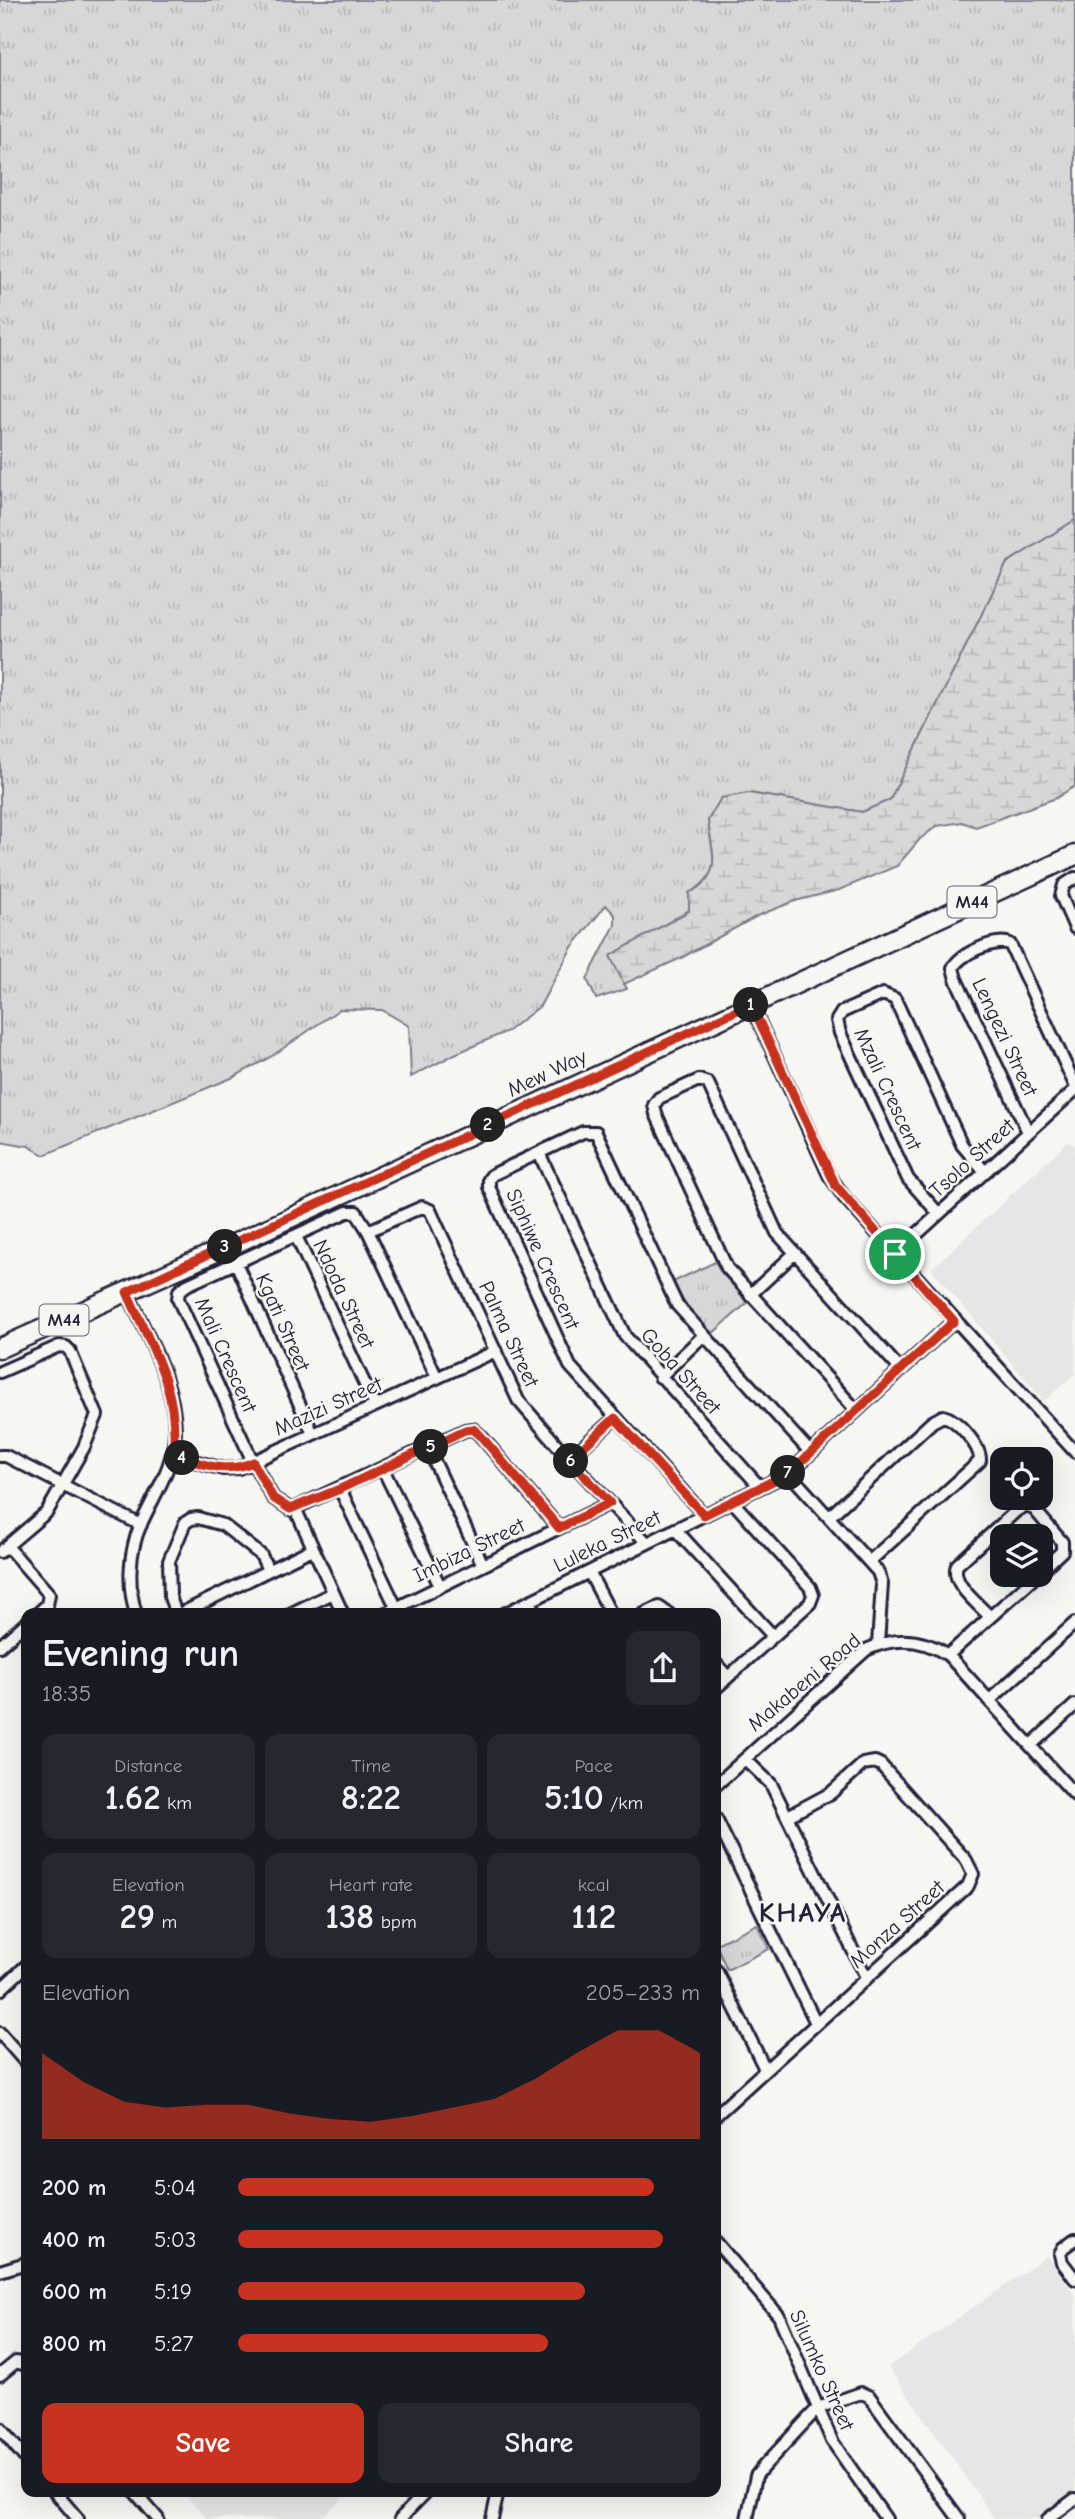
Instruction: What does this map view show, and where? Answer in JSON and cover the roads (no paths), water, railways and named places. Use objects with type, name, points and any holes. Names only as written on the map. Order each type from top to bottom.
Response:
[{"type":"main road","name":"Mew Way","points":[[0,1348],[1075,855]]},
{"type":"street","points":[[1075,878],[1064,885],[1061,896],[1075,928]]},
{"type":"street","name":"Lengezi Street","points":[[1028,1132],[956,979],[954,968],[959,959],[993,943],[1010,944],[1075,1084]]},
{"type":"street","name":"Mzali Crescent","points":[[939,1214],[908,1179],[840,1033],[837,1020],[842,1012],[883,994],[895,999],[962,1145],[985,1172]]},
{"type":"street","points":[[751,1004],[830,1175],[844,1196],[954,1321],[1075,1451]]},
{"type":"street","points":[[856,1410],[727,1268],[656,1114],[654,1105],[659,1098],[699,1080],[708,1083],[777,1233],[900,1369]]},
{"type":"street","name":"Tsolo Street","points":[[895,1254],[1075,1090]]},
{"type":"street","name":"Siphiwe Crescent","points":[[704,1515],[570,1366],[489,1187],[492,1175],[583,1132],[596,1132],[674,1299],[810,1452]]},
{"type":"street","name":"Goba Street","points":[[540,1153],[620,1328],[630,1343],[760,1487]]},
{"type":"street","name":"Palma Street","points":[[368,1231],[422,1207],[430,1210],[518,1400],[569,1460],[647,1543]]},
{"type":"street","name":"Mali Crescent","points":[[295,1508],[290,1509],[273,1498],[253,1462],[178,1299],[179,1291],[352,1211],[360,1215],[437,1378]]},
{"type":"street","name":"Ndoda Street","points":[[296,1236],[375,1406]]},
{"type":"street","points":[[750,1295],[794,1253]]},
{"type":"street","name":"Kgati Street","points":[[236,1264],[313,1434]]},
{"type":"street","points":[[127,1292],[169,1388],[176,1430],[173,1455],[157,1496],[141,1525],[132,1553],[130,1585],[135,1608]]},
{"type":"street","name":"Luleka Street","points":[[516,1608],[789,1473],[954,1321]]},
{"type":"street","points":[[660,1377],[704,1335]]},
{"type":"street","points":[[0,1372],[59,1346],[66,1347],[97,1415],[83,1447],[47,1512],[3,1549],[48,1594],[50,1598],[44,1608]]},
{"type":"street","name":"Mazizi Street","points":[[173,1455],[223,1469],[239,1468],[496,1351]]},
{"type":"street","points":[[829,1517],[932,1422],[943,1416],[951,1418],[978,1448],[980,1461],[870,1562]]},
{"type":"street","points":[[569,1460],[615,1418]]},
{"type":"street","points":[[340,1608],[295,1508],[465,1430],[473,1429],[480,1435],[559,1528]]},
{"type":"street","points":[[428,1448],[483,1565]]},
{"type":"street","points":[[0,1456],[6,1456],[141,1525]]},
{"type":"street","points":[[383,1469],[440,1586]]},
{"type":"street","points":[[789,1473],[878,1572],[882,1584],[878,1644]]},
{"type":"street","points":[[340,1489],[396,1607]]},
{"type":"street","points":[[721,1683],[813,1599],[812,1591],[732,1501]]},
{"type":"street","name":"Imbiza Street","points":[[396,1607],[610,1503]]},
{"type":"street","points":[[1002,1524],[1025,1506],[1034,1509],[1047,1524]]},
{"type":"street","points":[[175,1608],[170,1597],[169,1561],[185,1523],[191,1519],[198,1518],[223,1525],[261,1555],[268,1570]]},
{"type":"street","points":[[675,1529],[773,1636]]},
{"type":"street","points":[[1053,1530],[1063,1546],[1053,1560]]},
{"type":"street","points":[[990,1535],[957,1565],[955,1570],[957,1581],[990,1617]]},
{"type":"street","points":[[190,1608],[312,1549]]},
{"type":"street","points":[[589,1572],[608,1608]]},
{"type":"street","points":[[948,1656],[1024,1587]]},
{"type":"street","points":[[302,1608],[333,1593]]},
{"type":"street","points":[[530,1601],[533,1608]]},
{"type":"street","points":[[990,1700],[1075,1623]]},
{"type":"street","points":[[0,1646],[21,1627]]},
{"type":"street","name":"Makabeni Road","points":[[721,1781],[856,1659],[878,1644],[893,1640],[923,1642],[948,1656],[1075,1794]]},
{"type":"street","points":[[721,1669],[728,1677]]},
{"type":"street","points":[[1031,1745],[1075,1705]]},
{"type":"street","points":[[745,1759],[771,1784],[866,1977]]},
{"type":"street","name":"Monza Street","points":[[721,2110],[968,1886],[973,1874],[971,1867],[881,1765],[875,1762],[863,1764],[831,1793],[788,1816]]},
{"type":"street","points":[[721,1829],[816,2023]]},
{"type":"street","points":[[0,1990],[21,1973]]},
{"type":"street","points":[[721,1980],[765,2069]]},
{"type":"street","points":[[0,2034],[21,2057]]},
{"type":"street","points":[[1075,2239],[1063,2248],[1060,2254],[1062,2262],[1075,2279]]},
{"type":"street","name":"Silumko Street","points":[[721,2248],[779,2316],[838,2451],[886,2519]]},
{"type":"street","points":[[0,2271],[21,2265]]},
{"type":"street","points":[[0,2375],[16,2362],[21,2364]]},
{"type":"street","points":[[747,2519],[757,2474],[818,2408],[855,2393],[869,2396],[959,2519]]},
{"type":"street","points":[[0,2428],[21,2453]]},
{"type":"street","points":[[59,2497],[78,2519]]},
{"type":"street","points":[[139,2497],[158,2519]]},
{"type":"street","points":[[400,2519],[421,2497]]},
{"type":"street","points":[[492,2519],[497,2497]]},
{"type":"street","points":[[1048,2519],[1075,2499]]},
{"type":"district","name":"KHAYA","points":[[803,1913]]}]
